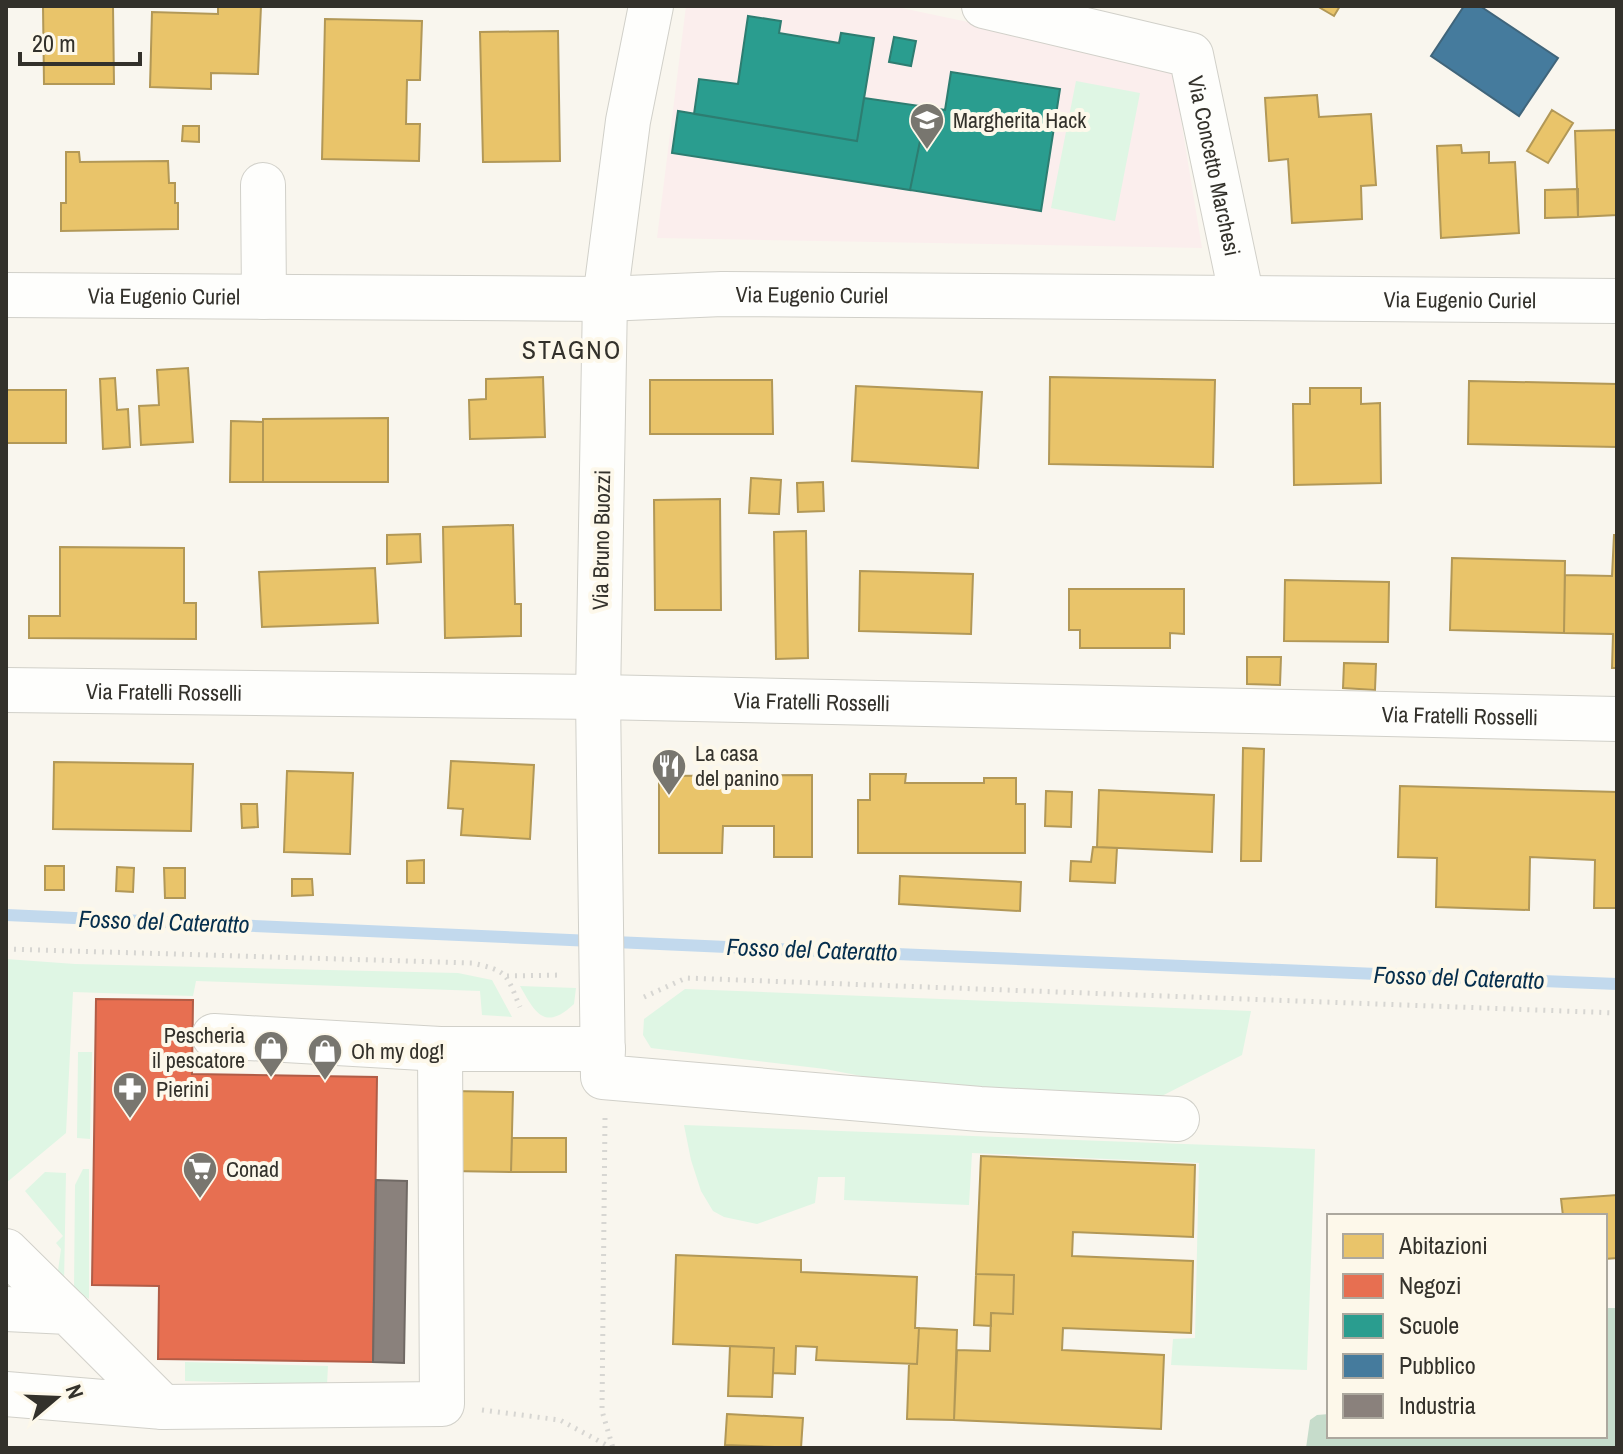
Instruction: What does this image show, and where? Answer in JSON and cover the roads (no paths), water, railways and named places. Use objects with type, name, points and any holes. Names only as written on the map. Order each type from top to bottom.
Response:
[{"type":"street","name":"Via Bruno Buozzi","points":[[603,1047],[588,970],[601,917],[598,697],[605,299],[628,121],[651,6]]},
{"type":"street","name":"Via Concetto Marchesi","points":[[984,6],[1191,55],[1242,298]]},
{"type":"street","points":[[263,185],[264,297]]},
{"type":"street","name":"Via Eugenio Curiel","points":[[6,295],[605,299],[722,294],[1617,301]]},
{"type":"street","name":"Via Fratelli Rosselli","points":[[6,690],[598,697],[1617,719]]},
{"type":"street","points":[[214,1036],[440,1049],[603,1047],[980,1109],[1177,1119]]},
{"type":"street","points":[[6,1394],[163,1407],[442,1404],[440,1049]]},
{"type":"street","points":[[6,1251],[163,1407]]},
{"type":"street","points":[[6,1309],[68,1312]]},
{"type":"waterway","name":"Fosso del Cateratto","points":[[6,915],[1617,984]]},
{"type":"place","name":"Margherita Hack","points":[[927,151]]},
{"type":"place","name":"La casa del panino","points":[[669,797]]},
{"type":"place","name":"Pescheria il pescatore","points":[[271,1079]]},
{"type":"place","name":"Oh my dog!","points":[[325,1082]]},
{"type":"place","name":"Pierini","points":[[130,1120]]},
{"type":"place","name":"Conad","points":[[200,1200]]},
{"type":"district","name":"STAGNO","points":[[572,349]]}]
